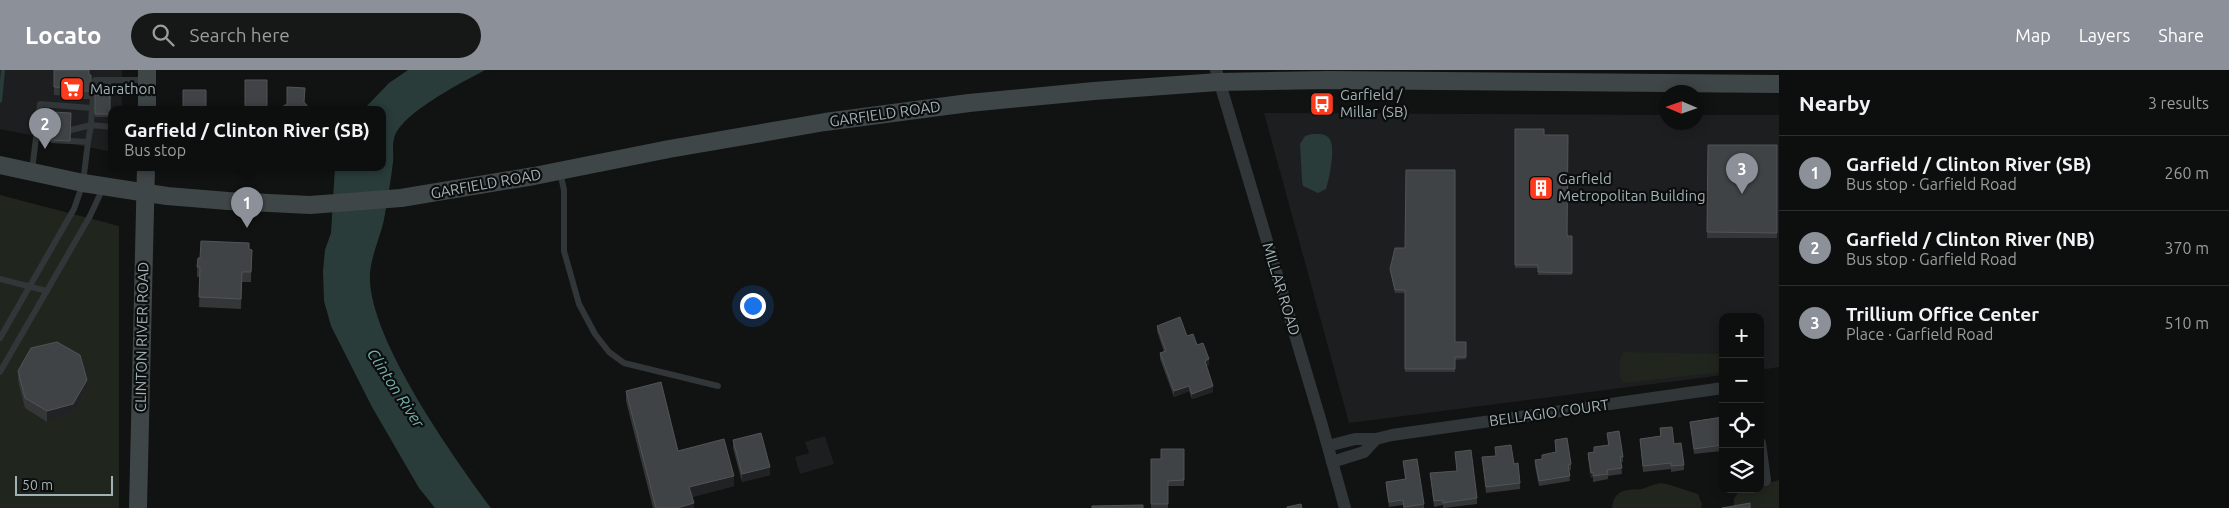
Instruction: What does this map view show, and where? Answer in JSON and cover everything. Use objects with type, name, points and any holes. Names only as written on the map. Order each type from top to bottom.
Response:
[{"type":"main road","points":[[146,106],[147,75]]},
{"type":"main road","name":"GARFIELD ROAD","points":[[0,165],[83,183],[145,193],[228,201],[310,205],[401,198],[559,171],[669,149],[895,112],[969,102],[1217,76],[1328,80],[1779,84]]},
{"type":"main road","name":"CLINTON RIVER ROAD","points":[[138,508],[146,171]]},
{"type":"street","name":"MILLAR ROAD","points":[[1217,76],[1345,508]]},
{"type":"street","name":"BELLAGIO COURT","points":[[1328,446],[1363,438],[1376,439],[1392,435],[1719,389]]},
{"type":"street","name":"BELLAGIO COURT","points":[[1332,462],[1364,452],[1376,439]]},
{"type":"street","points":[[1761,448],[1765,480]]},
{"type":"lane","points":[[0,338],[74,210],[83,183],[91,125],[94,80],[147,75]]},
{"type":"lane","points":[[108,80],[108,98]]},
{"type":"lane","points":[[32,171],[40,104],[92,108]]},
{"type":"lane","points":[[71,130],[91,125],[108,127]]},
{"type":"lane","points":[[37,127],[52,128]]},
{"type":"lane","points":[[36,138],[51,139]]},
{"type":"lane","points":[[70,141],[88,142]]},
{"type":"lane","points":[[559,171],[564,190],[564,251],[579,304],[594,334],[609,352],[624,363],[718,386]]},
{"type":"lane","points":[[0,372],[90,216],[104,186]]},
{"type":"lane","points":[[0,279],[47,291]]},
{"type":"shaded area","points":[[0,70],[122,70],[122,106],[108,106],[108,151],[0,129]]},
{"type":"shaded area","points":[[1264,113],[1659,115],[1659,130],[1704,130],[1704,115],[1779,115],[1779,367],[1764,369],[1764,313],[1719,313],[1719,376],[1349,423]]},
{"type":"shaded area","points":[[0,195],[119,226],[119,508],[0,508]]},
{"type":"shaded area","points":[[1623,352],[1719,354],[1719,372],[1623,383],[1620,376],[1620,360]]},
{"type":"shaded area","points":[[825,436],[834,464],[800,474],[795,457],[809,453],[805,442]]},
{"type":"shaded area","points":[[1779,480],[1779,508],[1734,508],[1734,499],[1738,493],[1764,493],[1764,484]]},
{"type":"shaded area","points":[[1660,483],[1698,494],[1702,504],[1701,508],[1612,508],[1615,497],[1618,494]]},
{"type":"water","name":"Clinton River","points":[[408,70],[485,70],[419,109],[398,129],[393,142],[393,162],[384,221],[370,273],[373,299],[382,329],[397,361],[435,428],[491,508],[435,508],[419,488],[372,407],[331,326],[324,301],[323,271],[325,250],[331,233],[335,171],[386,171],[386,106],[367,106],[389,83]]},
{"type":"water","points":[[1312,134],[1328,137],[1332,147],[1332,162],[1326,189],[1318,193],[1303,186],[1302,180],[1300,144],[1305,136]]},
{"type":"building","points":[[54,70],[89,70],[89,75],[91,75],[91,91],[69,91],[69,88],[54,87]]},
{"type":"building","points":[[245,80],[267,80],[267,106],[245,106]]},
{"type":"building","points":[[287,87],[305,88],[304,102],[307,106],[284,106],[287,104]]},
{"type":"building","points":[[183,90],[206,90],[206,106],[183,106]]},
{"type":"building","points":[[95,95],[110,95],[108,114],[95,114]]},
{"type":"building","name":"Marathon","points":[[52,112],[71,113],[70,141],[51,140]]},
{"type":"building","name":"Garfield Metropolitan Building","points":[[1515,129],[1544,129],[1544,135],[1568,135],[1567,236],[1572,236],[1572,273],[1538,272],[1538,265],[1515,265]]},
{"type":"building","points":[[1708,145],[1777,145],[1777,233],[1707,232]]},
{"type":"building","points":[[1406,170],[1455,170],[1455,342],[1466,342],[1466,357],[1455,357],[1455,369],[1405,369],[1405,290],[1395,290],[1390,269],[1395,248],[1405,248]]},
{"type":"building","points":[[201,241],[249,243],[249,249],[252,250],[251,272],[242,272],[241,299],[199,297],[200,267],[197,267],[198,258],[200,258]]},
{"type":"building","points":[[1180,317],[1187,336],[1193,334],[1197,345],[1203,343],[1209,359],[1205,361],[1213,386],[1192,394],[1189,386],[1174,391],[1160,353],[1166,351],[1157,326]]},
{"type":"building","points":[[57,342],[80,355],[87,380],[73,404],[47,411],[25,398],[18,371],[31,348]]},
{"type":"building","points":[[661,382],[678,451],[724,439],[734,476],[689,487],[694,503],[677,508],[656,508],[626,391]]},
{"type":"building","points":[[1719,418],[1719,445],[1694,449],[1690,422]]},
{"type":"building","points":[[1672,427],[1674,444],[1681,443],[1684,465],[1671,466],[1671,463],[1643,466],[1640,439],[1661,436],[1660,428]]},
{"type":"building","points":[[1619,431],[1623,457],[1620,457],[1622,468],[1607,470],[1608,474],[1593,476],[1588,453],[1594,452],[1594,447],[1609,445],[1607,433]]},
{"type":"building","points":[[761,433],[770,467],[742,474],[733,440]]},
{"type":"building","points":[[1567,438],[1571,464],[1568,465],[1570,476],[1539,481],[1535,460],[1542,459],[1542,455],[1556,452],[1555,440]]},
{"type":"building","points":[[1511,445],[1514,464],[1518,463],[1520,483],[1486,487],[1482,457],[1496,456],[1495,447]]},
{"type":"building","points":[[1161,449],[1184,449],[1184,480],[1168,481],[1168,504],[1151,504],[1151,459],[1161,459]]},
{"type":"building","points":[[1471,450],[1477,498],[1443,503],[1443,500],[1434,501],[1430,473],[1457,471],[1455,452]]},
{"type":"building","points":[[1417,459],[1424,504],[1404,507],[1403,500],[1389,502],[1386,482],[1406,479],[1403,461]]},
{"type":"building","points":[[1750,503],[1750,508],[1722,508]]},
{"type":"building","points":[[1301,504],[1302,508],[1287,508],[1287,507]]},
{"type":"building","points":[[1143,505],[1143,508],[1092,508],[1092,506]]},
{"type":"waterway","points":[[0,101],[3,70]]},
{"type":"place","name":"Marathon","points":[[72,89]]},
{"type":"place","name":"Garfield / Millar (SB)","points":[[1322,104]]},
{"type":"place","name":"Garfield / Clinton River (NB)","points":[[45,149]]},
{"type":"place","name":"Garfield Metropolitan Building","points":[[1541,188]]},
{"type":"place","name":"Trillium Office Center","points":[[1742,194]]},
{"type":"place","name":"Garfield / Clinton River (SB)","points":[[247,228]]}]
